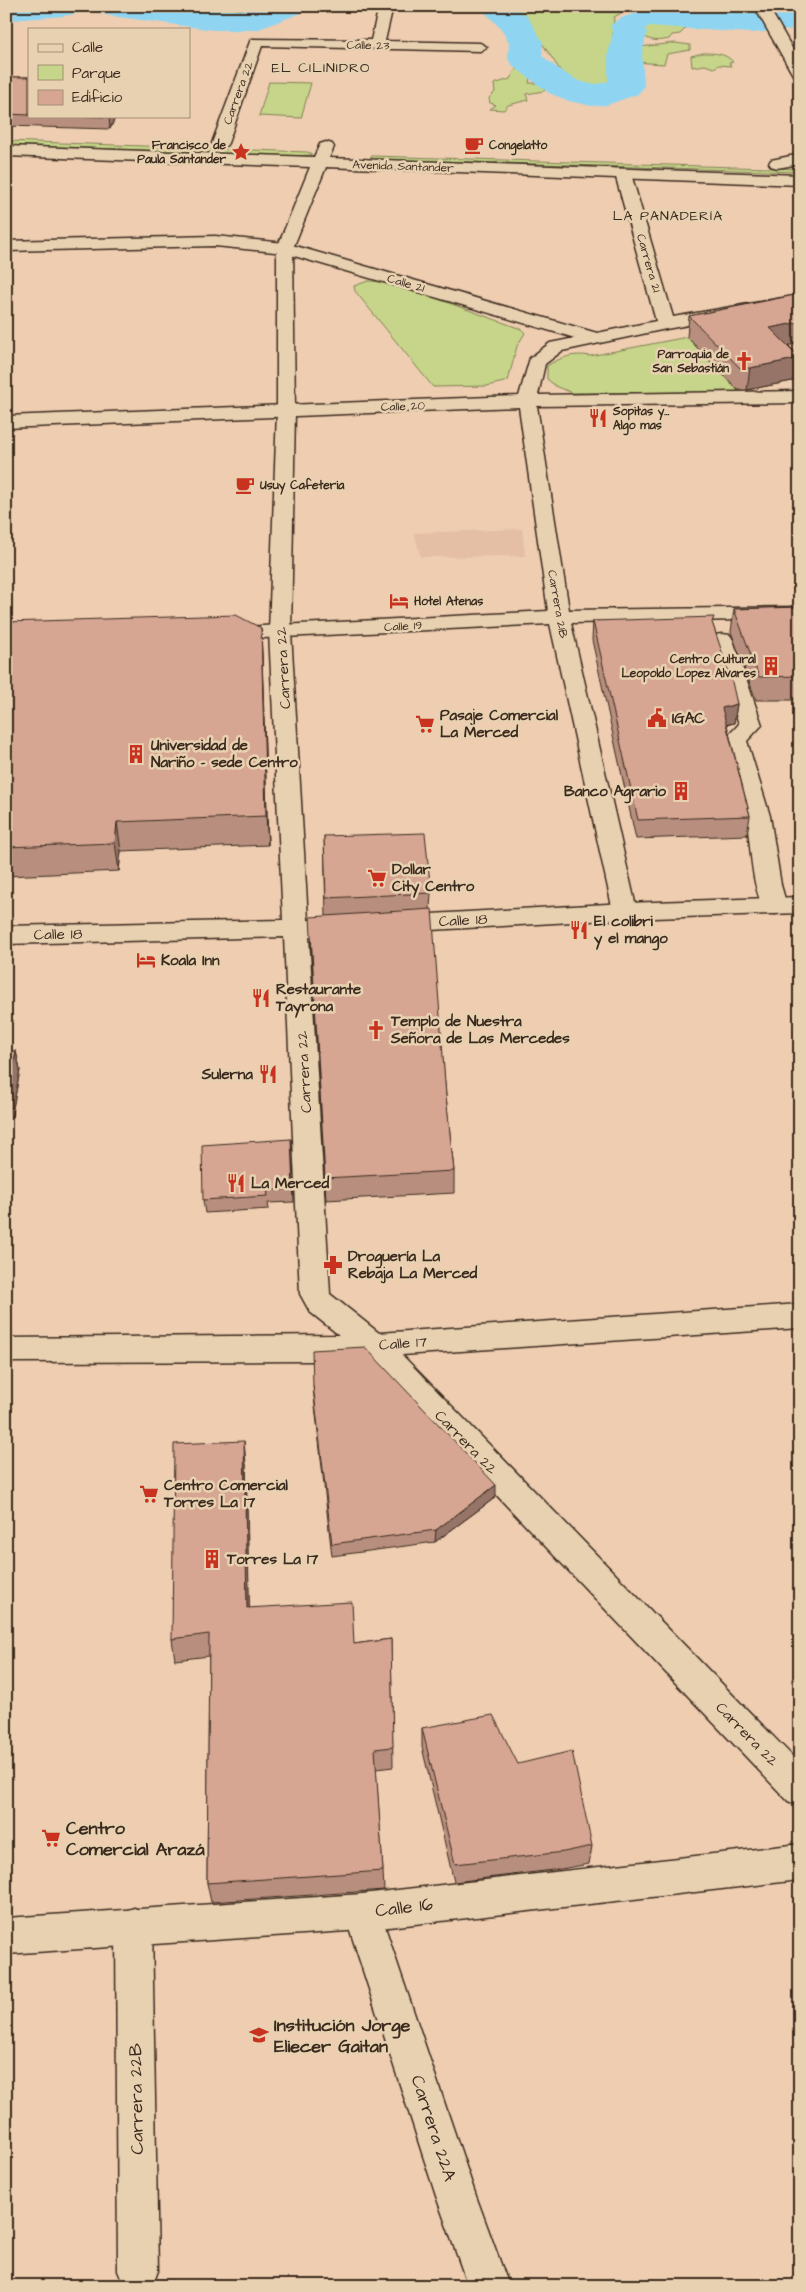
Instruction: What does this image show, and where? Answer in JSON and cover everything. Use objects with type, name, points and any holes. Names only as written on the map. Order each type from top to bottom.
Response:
[{"type":"street","points":[[377,46],[386,6]]},
{"type":"street","points":[[762,8],[788,46],[800,75]]},
{"type":"street","name":"Calle 23","points":[[256,42],[480,47]]},
{"type":"street","name":"Carrera 22","points":[[220,144],[256,42]]},
{"type":"street","points":[[181,142],[268,145]]},
{"type":"street","name":"Avenida Santander","points":[[6,151],[307,150],[346,148]]},
{"type":"street","name":"Carrera 22","points":[[307,150],[285,248],[286,411],[280,632],[315,1294],[320,1304],[373,1345],[800,1789]]},
{"type":"street","name":"Avenida Santander","points":[[307,150],[623,174],[800,180]]},
{"type":"street","points":[[777,163],[800,159]]},
{"type":"street","points":[[758,163],[800,164]]},
{"type":"street","name":"Carrera 21","points":[[623,174],[666,324]]},
{"type":"street","name":"Calle 21","points":[[6,246],[215,241],[285,248],[599,339],[666,324],[800,300]]},
{"type":"street","name":"Carrera 21B","points":[[599,339],[556,347],[536,362],[526,401],[559,617],[625,911]]},
{"type":"street","name":"Calle 20","points":[[6,422],[526,401],[800,397]]},
{"type":"street","name":"Calle 19","points":[[202,634],[280,632],[559,617],[800,613]]},
{"type":"street","points":[[722,640],[751,725],[735,740],[758,816],[769,885],[775,906]]},
{"type":"street","name":"Calle 18","points":[[376,925],[625,911],[800,905]]},
{"type":"street","name":"Calle 18","points":[[6,935],[336,927]]},
{"type":"street","name":"Calle 17","points":[[6,1350],[317,1349],[800,1316]]},
{"type":"street","name":"Calle 16","points":[[6,1936],[362,1912],[800,1862]]},
{"type":"street","name":"Carrera 22A","points":[[362,1912],[456,2196],[489,2286]]},
{"type":"street","name":"Carrera 22B","points":[[134,1926],[138,2271]]},
{"type":"shaded area","points":[[522,529],[525,556],[421,557],[414,533]]},
{"type":"green space","points":[[153,6],[255,6],[217,12]]},
{"type":"green space","points":[[503,6],[661,6],[629,9],[614,17],[611,66],[614,85],[604,90],[582,87],[566,79],[538,37]]},
{"type":"green space","points":[[661,6],[739,6],[743,13]]},
{"type":"green space","points":[[684,20],[689,25],[680,34],[672,35],[669,39],[659,40],[651,40],[638,30],[644,22]]},
{"type":"green space","points":[[675,43],[690,45],[690,50],[667,54],[664,64],[634,62],[639,47]]},
{"type":"green space","points":[[703,53],[723,55],[733,62],[729,63],[731,66],[719,65],[714,68],[705,65],[692,67],[691,56]]},
{"type":"green space","points":[[526,67],[530,78],[529,83],[541,83],[547,86],[544,91],[526,94],[528,100],[508,105],[504,110],[490,109],[496,105],[490,103],[489,98],[495,92],[494,84],[510,79],[516,69]]},
{"type":"green space","points":[[269,82],[311,83],[301,118],[259,116]]},
{"type":"green space","points":[[6,141],[307,152],[311,153],[311,155],[293,156],[6,145]]},
{"type":"green space","points":[[370,157],[800,169],[800,172],[373,159]]},
{"type":"green space","points":[[368,281],[391,282],[521,329],[525,333],[517,346],[508,381],[487,386],[433,387],[355,291],[354,286]]},
{"type":"green space","points":[[687,337],[739,392],[573,393],[557,387],[547,379],[547,366],[562,358],[573,355],[590,356]]},
{"type":"building","points":[[6,77],[28,77],[28,115],[6,114]]},
{"type":"building","points":[[800,294],[800,322],[770,328],[800,358],[750,368],[740,368],[689,316]]},
{"type":"building","points":[[800,607],[800,676],[759,677],[734,609]]},
{"type":"building","name":"Universidad de Nariño - sede Centro","points":[[236,615],[261,628],[266,816],[117,822],[115,843],[6,847],[6,622]]},
{"type":"building","points":[[714,617],[712,622],[732,682],[737,704],[722,708],[750,816],[638,820],[593,621]]},
{"type":"building","name":"Dollar City Centro","points":[[425,833],[431,893],[326,898],[324,836]]},
{"type":"building","name":"Templo de Nuestra Señora de Las Mercedes","points":[[432,909],[446,1096],[454,1171],[325,1178],[310,917]]},
{"type":"building","points":[[6,1051],[16,1051],[7,1100],[6,1100]]},
{"type":"building","points":[[291,1139],[293,1189],[267,1190],[268,1196],[203,1200],[202,1145]]},
{"type":"building","points":[[365,1347],[496,1485],[436,1530],[332,1544],[313,1385],[312,1350]]},
{"type":"building","points":[[244,1441],[247,1608],[352,1602],[354,1644],[391,1639],[393,1747],[375,1749],[383,1871],[207,1883],[209,1634],[172,1639],[174,1444]]},
{"type":"building","points":[[493,1715],[518,1764],[572,1751],[592,1846],[564,1852],[455,1864],[422,1728]]},
{"type":"waterway","points":[[6,11],[28,7],[67,6]]},
{"type":"waterway","points":[[111,6],[214,20],[256,20],[289,6]]},
{"type":"waterway","points":[[495,6],[515,23],[526,42],[525,59],[561,85],[571,90],[592,95],[604,95],[626,87],[625,54],[630,32],[627,26],[640,17],[657,15],[750,23],[800,19]]},
{"type":"place","name":"Congelatto","points":[[474,145]]},
{"type":"place","name":"Francisco de Paula Santander","points":[[241,152]]},
{"type":"place","name":"Parroquia de San Sebastián","points":[[744,361]]},
{"type":"place","name":"Sopitas y... Algo mas","points":[[598,418]]},
{"type":"place","name":"Usuy Cafeteria","points":[[245,485]]},
{"type":"place","name":"Hotel Atenas","points":[[399,601]]},
{"type":"place","name":"Centro Cultural Leopoldo Lopez Alvares","points":[[771,666]]},
{"type":"place","name":"IGAC","points":[[657,718]]},
{"type":"place","name":"Pasaje Comercial La Merced","points":[[425,724]]},
{"type":"place","name":"Universidad de Nariño - sede Centro","points":[[136,754]]},
{"type":"place","name":"Banco Agrario","points":[[681,791]]},
{"type":"place","name":"Dollar City Centro","points":[[377,878]]},
{"type":"place","name":"El colibri y el mango","points":[[579,930]]},
{"type":"place","name":"Koala Inn","points":[[146,960]]},
{"type":"place","name":"Restaurante Tayrona","points":[[261,998]]},
{"type":"place","name":"Templo de Nuestra Señora de Las Mercedes","points":[[376,1030]]},
{"type":"place","name":"Sulerna","points":[[268,1074]]},
{"type":"place","name":"La Merced","points":[[236,1183]]},
{"type":"place","name":"Droguería La Rebaja La Merced","points":[[333,1265]]},
{"type":"place","name":"Centro Comercial Torres La 17","points":[[149,1494]]},
{"type":"place","name":"Torres La 17","points":[[212,1559]]},
{"type":"place","name":"Centro Comercial Arazá","points":[[51,1838]]},
{"type":"place","name":"Institución Jorge Eliecer Gaitan","points":[[259,2035]]},
{"type":"district","name":"EL CILINIDRO","points":[[321,67]]},
{"type":"district","name":"LA PANADERÍA","points":[[668,215]]}]
